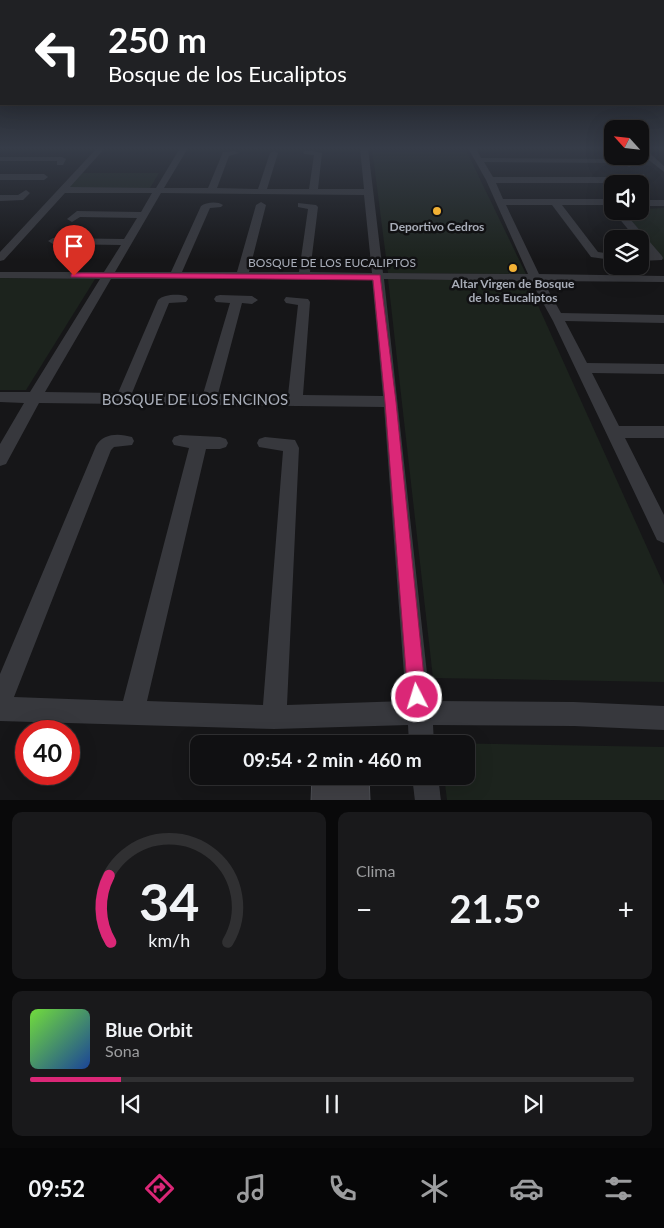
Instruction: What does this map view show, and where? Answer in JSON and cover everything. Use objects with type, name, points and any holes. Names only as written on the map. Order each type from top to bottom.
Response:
[{"type":"street","points":[[0,258],[67,185]]},
{"type":"street","points":[[0,459],[34,398],[163,185]]},
{"type":"street","points":[[212,190],[214,185]]},
{"type":"street","points":[[262,191],[264,185]]},
{"type":"street","points":[[313,191],[314,185]]},
{"type":"street","points":[[368,185],[391,402],[421,735]]},
{"type":"street","points":[[492,185],[535,278],[557,317],[664,534]]},
{"type":"street","points":[[63,190],[369,192]]},
{"type":"street","points":[[0,198],[20,198],[26,193]]},
{"type":"street","points":[[500,202],[604,203]]},
{"type":"street","points":[[555,202],[595,255],[604,256]]},
{"type":"street","points":[[649,203],[664,203]]},
{"type":"street","points":[[175,276],[206,206],[218,205]]},
{"type":"street","points":[[242,276],[267,205],[248,205]]},
{"type":"street","points":[[301,205],[312,207],[304,277]]},
{"type":"street","points":[[72,219],[77,214],[145,215]]},
{"type":"street","points":[[626,220],[634,230]]},
{"type":"street","points":[[58,234],[53,241],[128,242]]},
{"type":"street","points":[[649,247],[658,258],[649,258]]},
{"type":"street","name":"BOSQUE DE LOS EUCALIPTOS","points":[[0,275],[664,279]]},
{"type":"street","points":[[123,398],[164,300],[182,299]]},
{"type":"street","points":[[220,299],[252,300]]},
{"type":"street","points":[[209,399],[237,300]]},
{"type":"street","points":[[290,300],[304,302],[295,400]]},
{"type":"street","points":[[557,317],[664,319]]},
{"type":"street","points":[[582,368],[664,369]]},
{"type":"street","name":"BOSQUE DE LOS ENCINOS","points":[[0,397],[391,402]]},
{"type":"street","points":[[614,432],[664,432]]},
{"type":"street","points":[[0,703],[104,446],[112,441],[126,441]]},
{"type":"street","points":[[132,713],[200,442]]},
{"type":"street","points":[[265,443],[288,444],[291,448],[274,718]]},
{"type":"street","points":[[0,709],[274,718],[419,714],[574,714],[664,718]]},
{"type":"street","points":[[426,785],[428,800]]},
{"type":"shaded area","points":[[69,185],[152,185],[150,188],[67,188]]},
{"type":"shaded area","name":"Deportivo Cedros","points":[[377,185],[483,185],[526,274],[388,273]]},
{"type":"shaded area","points":[[664,208],[664,260],[649,243],[649,230],[638,230],[629,220],[649,220],[649,209]]},
{"type":"shaded area","points":[[0,278],[95,279],[26,390],[0,390]]},
{"type":"shaded area","points":[[388,279],[527,281],[664,585],[664,682],[433,678]]},
{"type":"shaded area","points":[[475,744],[664,747],[664,800],[447,800],[445,785],[475,785]]},
{"type":"building","points":[[312,785],[369,785],[370,800],[311,800]]},
{"type":"place","name":"Deportivo Cedros","points":[[437,211]]},
{"type":"place","name":"Altar Virgen de Bosque de los Eucaliptos","points":[[513,268]]},
{"type":"route","points":[[74,276],[377,277],[391,402],[417,697]]}]
